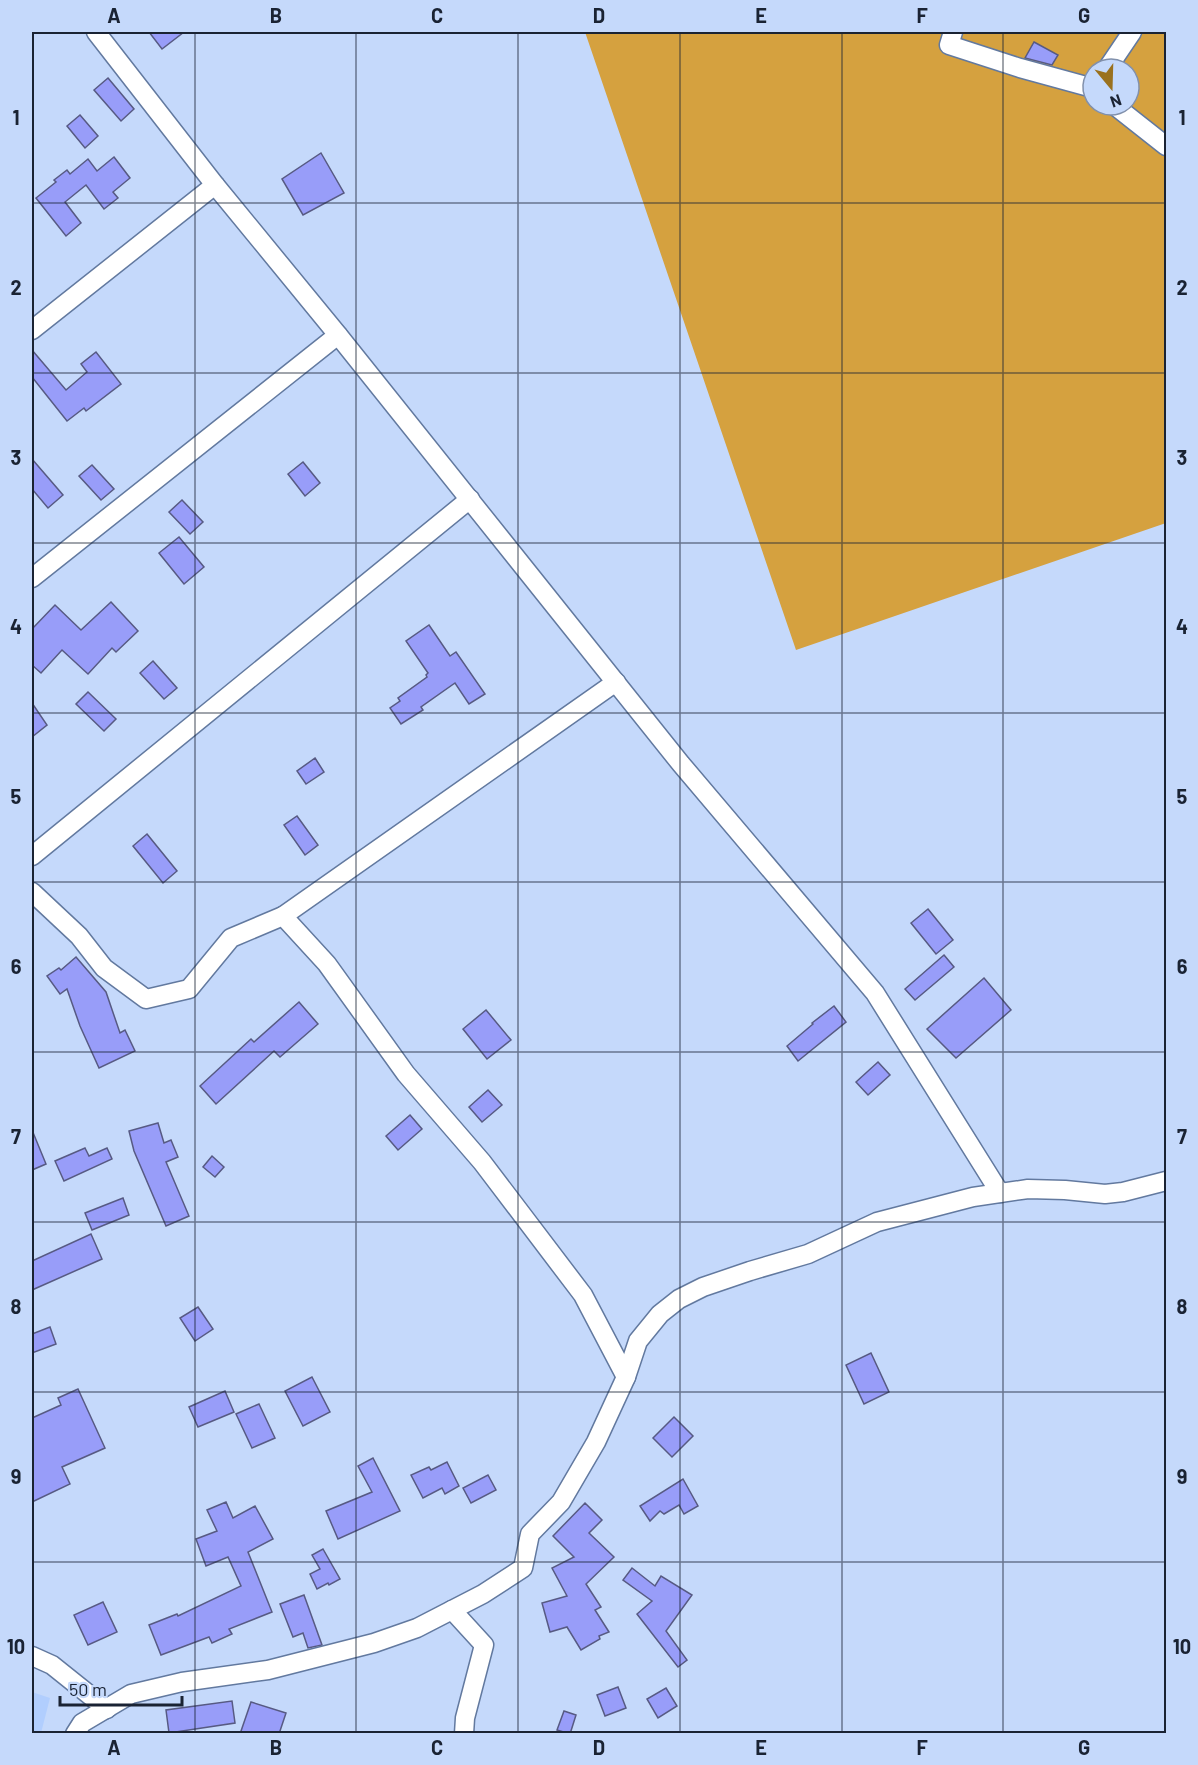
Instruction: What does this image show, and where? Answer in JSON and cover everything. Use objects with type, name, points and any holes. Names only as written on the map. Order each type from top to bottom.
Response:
[{"type":"street","points":[[96,32],[215,185],[681,764],[875,993],[1000,1193]]},
{"type":"street","points":[[953,32],[949,45],[1081,85]]},
{"type":"street","points":[[1115,57],[1132,32]]},
{"type":"street","points":[[1130,117],[1167,146]]},
{"type":"street","points":[[32,330],[215,185]]},
{"type":"street","points":[[32,578],[338,335]]},
{"type":"street","points":[[32,856],[470,499]]},
{"type":"street","points":[[32,892],[79,936],[104,968],[146,999],[189,989],[231,938],[283,916],[616,682]]},
{"type":"street","points":[[283,916],[327,964],[406,1074],[482,1162],[583,1295],[626,1377]]},
{"type":"street","points":[[75,1734],[82,1723],[131,1694],[182,1682],[267,1670],[374,1643],[417,1628],[483,1594],[523,1568],[530,1534],[561,1502],[596,1442],[626,1377],[638,1341],[660,1314],[679,1299],[731,1277],[808,1254],[877,1222],[973,1197],[1028,1189],[1105,1194],[1167,1181]]},
{"type":"street","points":[[452,1610],[484,1645],[465,1718],[464,1734]]},
{"type":"street","points":[[32,1656],[52,1665],[107,1709]]},
{"type":"shaded area","points":[[585,32],[1166,32],[1166,523],[796,650]]},
{"type":"shaded area","points":[[32,1692],[50,1698],[41,1733],[32,1733]]},
{"type":"building","points":[[149,32],[184,32],[162,49]]},
{"type":"building","points":[[1034,42],[1058,55],[1052,65],[1025,58]]},
{"type":"building","points":[[108,78],[134,109],[121,121],[94,90]]},
{"type":"building","points":[[80,115],[98,136],[85,148],[67,126]]},
{"type":"building","points":[[321,153],[344,193],[303,215],[282,179]]},
{"type":"building","points":[[114,157],[130,178],[113,192],[118,198],[104,209],[86,185],[65,202],[81,223],[66,236],[36,198],[67,170],[70,174],[88,159],[97,171]]},
{"type":"building","points":[[32,350],[66,390],[87,372],[81,364],[96,352],[121,384],[86,411],[84,408],[67,421],[32,377]]},
{"type":"building","points":[[32,459],[63,495],[48,508],[32,489]]},
{"type":"building","points":[[303,462],[320,483],[305,496],[288,474]]},
{"type":"building","points":[[92,465],[114,489],[101,500],[79,476]]},
{"type":"building","points":[[182,500],[203,522],[190,534],[169,512]]},
{"type":"building","points":[[179,537],[204,567],[184,584],[159,553]]},
{"type":"building","points":[[111,602],[138,631],[116,652],[112,648],[88,674],[62,650],[41,673],[32,665],[32,629],[55,605],[81,630]]},
{"type":"building","points":[[429,625],[450,656],[456,652],[485,694],[469,704],[455,683],[421,707],[423,710],[401,724],[390,708],[400,701],[398,698],[427,677],[428,673],[406,641]]},
{"type":"building","points":[[153,661],[177,688],[164,699],[140,673]]},
{"type":"building","points":[[88,692],[116,719],[104,731],[76,704]]},
{"type":"building","points":[[32,703],[47,725],[32,737]]},
{"type":"building","points":[[315,758],[324,772],[306,784],[297,771]]},
{"type":"building","points":[[297,816],[318,845],[305,855],[284,825]]},
{"type":"building","points":[[147,834],[177,871],[163,883],[133,846]]},
{"type":"building","points":[[928,909],[953,940],[936,954],[911,923]]},
{"type":"building","points":[[944,955],[954,967],[915,1000],[905,989]]},
{"type":"building","points":[[76,957],[106,992],[120,1033],[125,1030],[135,1051],[99,1068],[80,1026],[67,989],[60,994],[47,976],[59,968],[61,970]]},
{"type":"building","points":[[984,978],[1011,1010],[956,1058],[927,1029]]},
{"type":"building","points":[[299,1002],[318,1024],[280,1057],[274,1051],[216,1104],[200,1086],[251,1039],[254,1042]]},
{"type":"building","points":[[834,1006],[846,1022],[798,1061],[787,1046]]},
{"type":"building","points":[[486,1010],[511,1040],[487,1059],[463,1029]]},
{"type":"building","points":[[878,1062],[890,1075],[868,1095],[856,1082]]},
{"type":"building","points":[[488,1090],[502,1105],[482,1122],[469,1107]]},
{"type":"building","points":[[410,1115],[422,1129],[398,1150],[386,1136]]},
{"type":"building","points":[[158,1123],[164,1143],[171,1140],[178,1157],[166,1162],[189,1216],[166,1226],[134,1151],[129,1131]]},
{"type":"building","points":[[32,1130],[46,1164],[32,1170]]},
{"type":"building","points":[[85,1148],[89,1156],[107,1148],[112,1159],[64,1181],[55,1161]]},
{"type":"building","points":[[212,1156],[224,1167],[215,1177],[203,1167]]},
{"type":"building","points":[[123,1198],[129,1215],[92,1230],[85,1213]]},
{"type":"building","points":[[91,1234],[102,1259],[32,1290],[32,1261]]},
{"type":"building","points":[[198,1307],[213,1329],[195,1341],[180,1318]]},
{"type":"building","points":[[50,1327],[56,1344],[32,1353],[32,1334]]},
{"type":"building","points":[[871,1353],[889,1392],[864,1404],[846,1365]]},
{"type":"building","points":[[312,1377],[330,1412],[303,1426],[285,1391]]},
{"type":"building","points":[[78,1389],[105,1448],[62,1467],[70,1484],[32,1502],[32,1418],[61,1405],[58,1398]]},
{"type":"building","points":[[225,1391],[234,1412],[198,1427],[189,1407]]},
{"type":"building","points":[[259,1404],[275,1438],[252,1448],[236,1414]]},
{"type":"building","points":[[674,1417],[693,1436],[672,1457],[653,1438]]},
{"type":"building","points":[[373,1458],[400,1511],[338,1539],[326,1511],[372,1492],[358,1466]]},
{"type":"building","points":[[447,1462],[459,1486],[445,1494],[442,1488],[423,1498],[411,1475],[429,1467],[431,1470]]},
{"type":"building","points":[[488,1475],[496,1490],[471,1503],[463,1488]]},
{"type":"building","points":[[683,1479],[698,1506],[684,1514],[679,1505],[664,1514],[660,1511],[650,1521],[640,1506]]},
{"type":"building","points":[[226,1502],[233,1518],[255,1506],[273,1539],[248,1552],[272,1612],[229,1629],[232,1634],[212,1643],[209,1637],[161,1655],[149,1625],[177,1614],[178,1616],[241,1586],[228,1557],[206,1566],[196,1539],[217,1531],[207,1510]]},
{"type":"building","points":[[585,1503],[602,1520],[589,1533],[614,1557],[586,1584],[601,1607],[595,1610],[609,1632],[599,1636],[600,1639],[581,1650],[567,1627],[550,1632],[542,1603],[567,1596],[552,1568],[574,1557],[553,1536]]},
{"type":"building","points":[[323,1549],[340,1579],[317,1589],[310,1574],[320,1569],[312,1555]]},
{"type":"building","points":[[632,1568],[655,1586],[661,1576],[692,1595],[666,1631],[687,1660],[678,1667],[637,1614],[652,1601],[623,1580]]},
{"type":"building","points":[[304,1595],[322,1645],[308,1648],[303,1633],[293,1637],[280,1604]]},
{"type":"building","points":[[103,1602],[117,1632],[88,1645],[74,1615]]},
{"type":"building","points":[[618,1687],[626,1708],[605,1716],[597,1695]]},
{"type":"building","points":[[666,1688],[677,1706],[658,1718],[647,1699]]},
{"type":"building","points":[[232,1701],[235,1723],[169,1733],[166,1710]]},
{"type":"building","points":[[251,1702],[286,1713],[279,1734],[240,1734]]},
{"type":"building","points":[[564,1711],[576,1715],[570,1734],[557,1730]]}]
